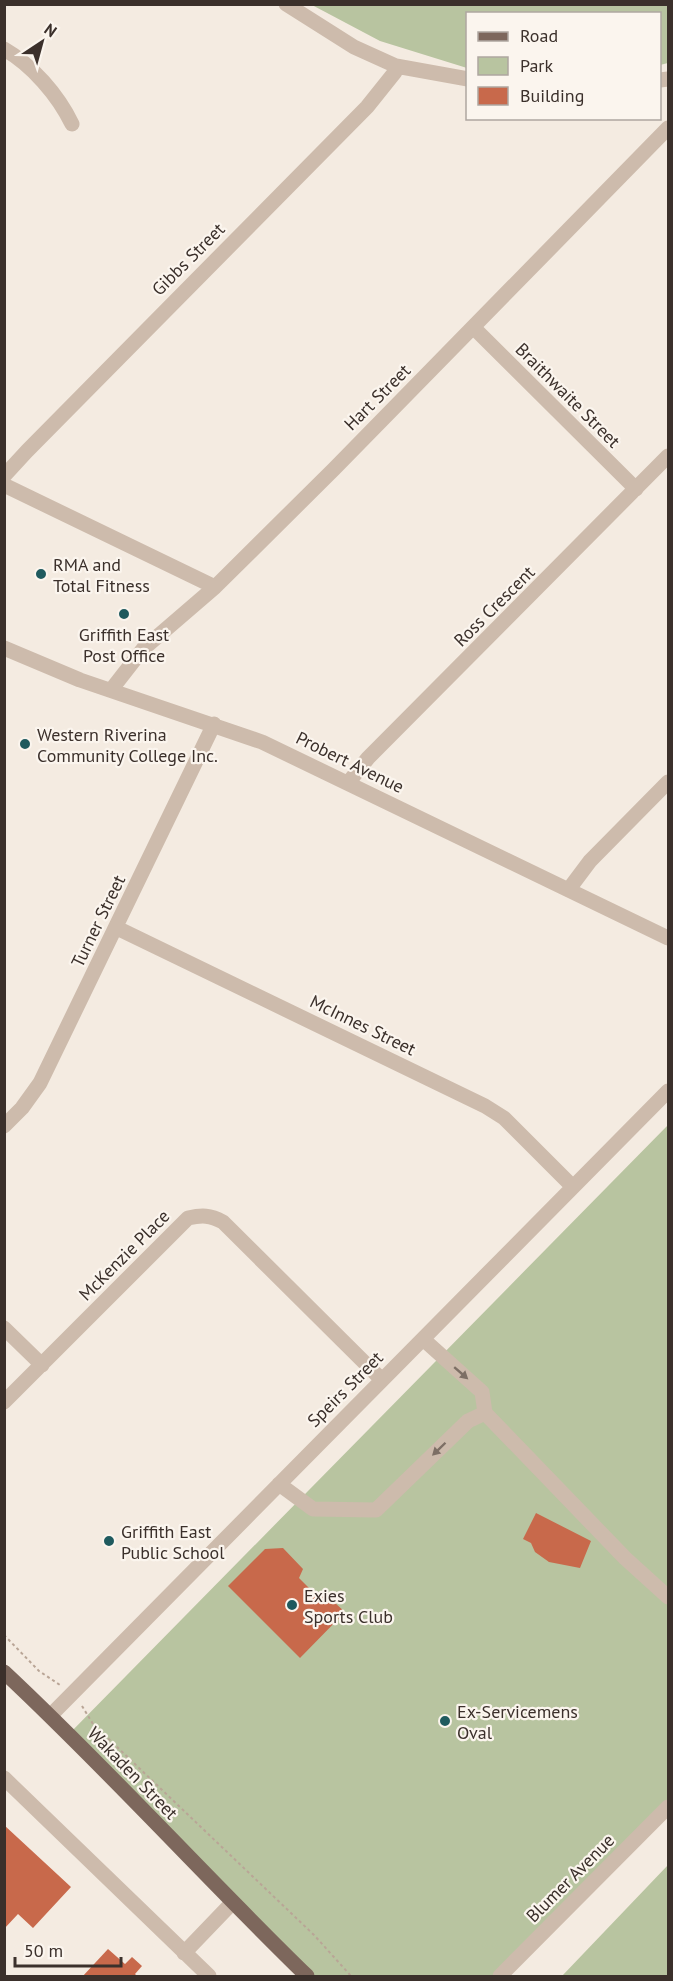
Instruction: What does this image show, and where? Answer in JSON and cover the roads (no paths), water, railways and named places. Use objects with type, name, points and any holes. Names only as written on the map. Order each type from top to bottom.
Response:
[{"type":"main road","name":"Wakaden Street","points":[[4,1672],[51,1715],[232,1903],[307,1977]]},
{"type":"street","points":[[286,4],[354,47],[396,66],[466,80]]},
{"type":"street","points":[[4,49],[36,75],[62,103],[72,124]]},
{"type":"street","name":"Gibbs Street","points":[[4,477],[367,107],[395,72],[396,66]]},
{"type":"street","name":"Hart Street","points":[[111,690],[143,650],[215,587],[669,128]]},
{"type":"street","name":"Braithwaite Street","points":[[473,327],[636,489]]},
{"type":"street","name":"Ross Crescent","points":[[348,783],[368,758],[669,456]]},
{"type":"street","points":[[4,485],[215,587]]},
{"type":"street","name":"Probert Avenue","points":[[4,648],[111,690],[262,742],[669,938]]},
{"type":"street","name":"Turner Street","points":[[4,1126],[22,1108],[40,1083],[214,724]]},
{"type":"street","points":[[568,889],[590,861],[669,782]]},
{"type":"street","name":"McInnes Street","points":[[117,928],[485,1106],[504,1118],[573,1186]]},
{"type":"street","name":"Speirs Street","points":[[51,1715],[669,1091]]},
{"type":"street","name":"McKenzie Place","points":[[4,1402],[188,1218],[200,1215],[211,1216],[223,1222],[382,1380]]},
{"type":"street","points":[[4,1328],[42,1365]]},
{"type":"street","points":[[423,1339],[482,1392],[485,1413],[625,1558],[669,1597]]},
{"type":"street","points":[[279,1484],[314,1509],[376,1510],[468,1421],[485,1413]]},
{"type":"street","points":[[4,1778],[209,1977]]},
{"type":"street","name":"Blumer Avenue","points":[[500,1977],[669,1807]]},
{"type":"street","points":[[184,1953],[232,1903]]},
{"type":"place","name":"RMA and Total Fitness","points":[[41,574]]},
{"type":"place","name":"Griffith East Post Office","points":[[124,614]]},
{"type":"place","name":"Western Riverina Community College Inc.","points":[[25,744]]},
{"type":"place","name":"Griffith East Public School","points":[[109,1541]]},
{"type":"place","name":"Exies Sports Club","points":[[292,1605]]},
{"type":"place","name":"Ex-Servicemens Oval","points":[[445,1721]]}]
